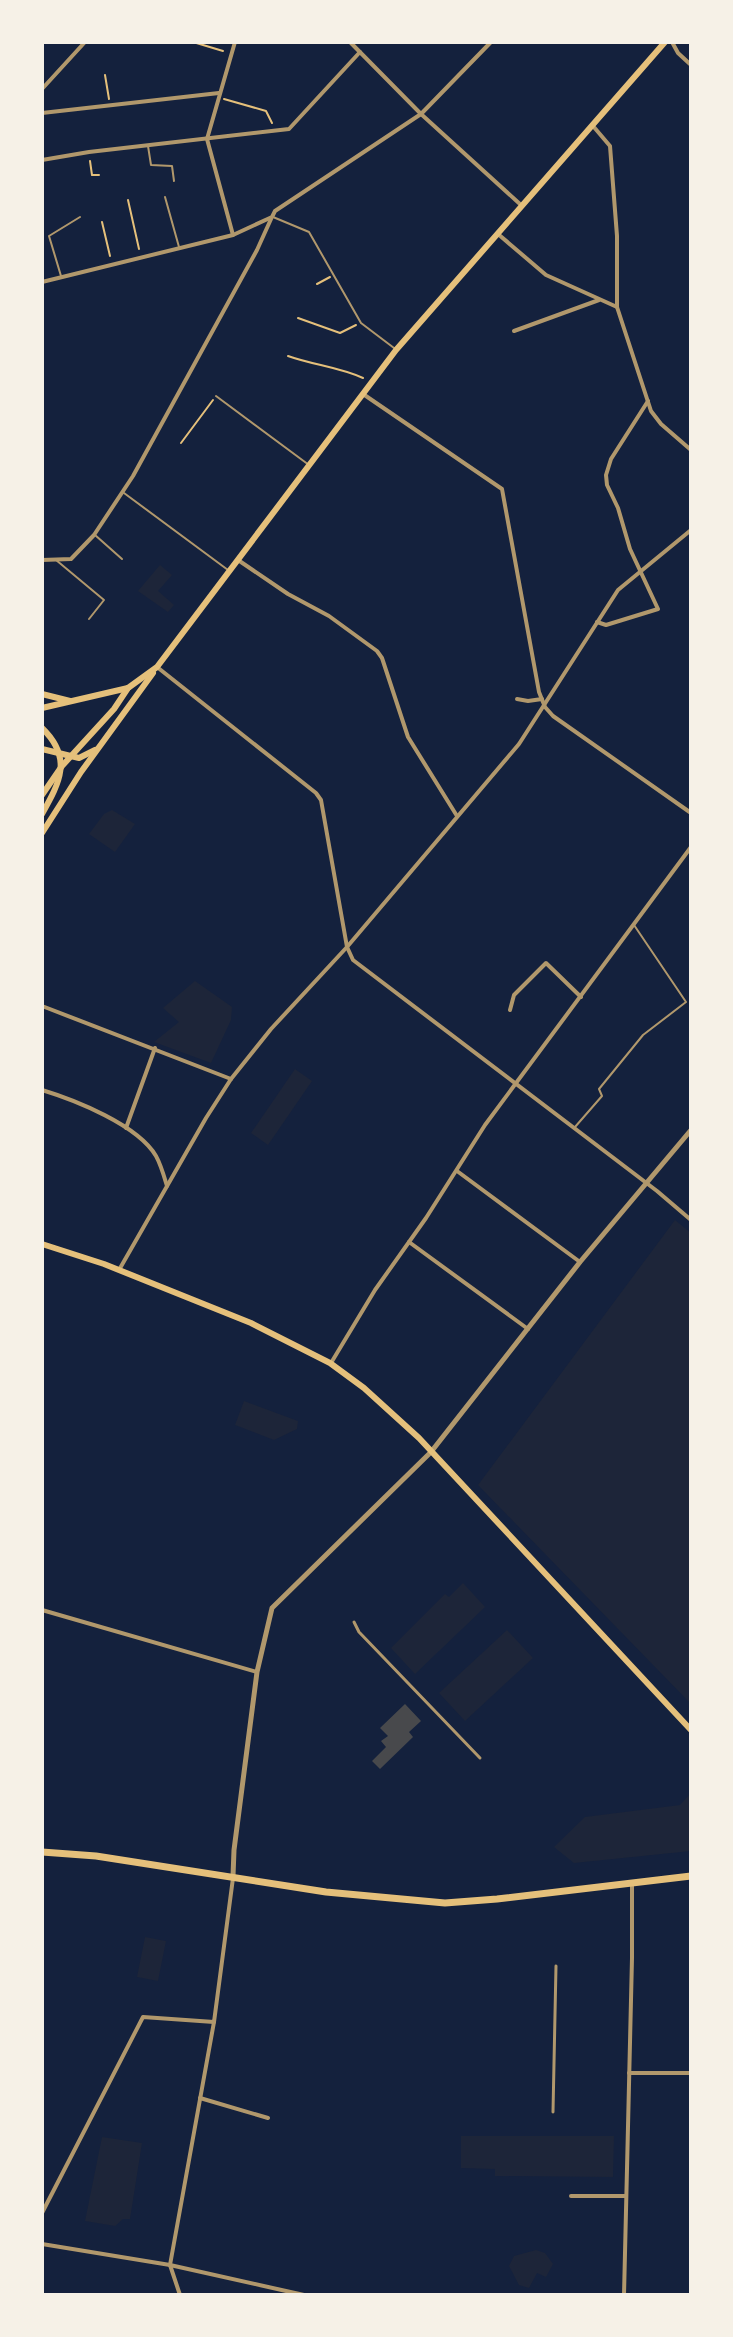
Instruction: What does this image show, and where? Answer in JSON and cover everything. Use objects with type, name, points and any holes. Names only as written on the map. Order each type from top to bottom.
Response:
[{"type":"main road","points":[[42,833],[157,667],[396,350],[665,42]]},
{"type":"main road","points":[[42,795],[62,766],[114,709],[128,688],[157,667]]},
{"type":"main road","points":[[42,708],[128,688]]},
{"type":"main road","points":[[42,694],[73,702]]},
{"type":"main road","points":[[42,728],[52,737],[62,766],[59,785],[42,814]]},
{"type":"main road","points":[[42,749],[79,758],[98,748]]},
{"type":"main road","points":[[42,1244],[119,1270],[254,1324],[330,1363],[388,1408],[691,1730]]},
{"type":"main road","points":[[42,1852],[96,1856],[326,1892],[445,1903],[691,1876]]},
{"type":"street","points":[[42,89],[85,42]]},
{"type":"street","points":[[233,235],[207,139],[235,42]]},
{"type":"street","points":[[350,42],[421,114],[521,205]]},
{"type":"street","points":[[42,560],[71,559],[94,535],[151,442],[257,250],[275,211],[421,114],[491,42]]},
{"type":"street","points":[[672,42],[691,65]]},
{"type":"street","points":[[42,160],[289,129],[360,52]]},
{"type":"street","points":[[42,113],[110,104],[219,96]]},
{"type":"street","points":[[592,124],[610,146],[617,236],[617,307],[651,411],[691,450]]},
{"type":"street","points":[[42,282],[233,235],[272,217]]},
{"type":"street","points":[[496,232],[546,275],[617,307]]},
{"type":"street","points":[[514,331],[599,300]]},
{"type":"street","points":[[363,394],[502,489],[545,707],[580,737],[691,813]]},
{"type":"street","points":[[597,622],[606,625],[658,609],[630,549],[606,475],[618,445],[649,399]]},
{"type":"street","points":[[119,1270],[231,1079],[519,744],[618,590],[691,530]]},
{"type":"street","points":[[238,560],[288,594],[329,616],[377,651],[408,737],[457,816]]},
{"type":"street","points":[[157,667],[321,800],[347,947],[353,960],[691,1220]]},
{"type":"street","points":[[517,699],[542,699]]},
{"type":"street","points":[[330,1363],[375,1290],[515,1083],[691,847]]},
{"type":"street","points":[[510,1010],[514,995],[546,963],[581,997]]},
{"type":"street","points":[[42,1006],[231,1079]]},
{"type":"street","points":[[126,1128],[155,1048]]},
{"type":"street","points":[[42,1090],[96,1109],[126,1128],[156,1155],[167,1186]]},
{"type":"street","points":[[180,2295],[170,2265],[214,2022],[257,1672],[272,1608],[431,1452],[580,1262],[691,1130]]},
{"type":"street","points":[[457,1171],[580,1262]]},
{"type":"street","points":[[409,1242],[528,1329]]},
{"type":"street","points":[[42,1610],[257,1672]]},
{"type":"street","points":[[354,1622],[359,1632],[480,1758]]},
{"type":"street","points":[[624,2295],[632,1883]]},
{"type":"street","points":[[553,2112],[556,1966]]},
{"type":"street","points":[[42,2213],[143,2017],[214,2022]]},
{"type":"street","points":[[629,2073],[691,2073]]},
{"type":"street","points":[[200,2098],[268,2118]]},
{"type":"street","points":[[571,2196],[626,2196]]},
{"type":"street","points":[[42,2244],[170,2265],[304,2295]]},
{"type":"lane","points":[[147,145],[151,165],[172,166],[174,181]]},
{"type":"lane","points":[[165,197],[179,249]]},
{"type":"lane","points":[[61,277],[49,236],[80,217]]},
{"type":"lane","points":[[272,217],[309,232],[361,323],[396,350]]},
{"type":"lane","points":[[216,396],[310,466]]},
{"type":"lane","points":[[122,492],[229,571]]},
{"type":"lane","points":[[94,535],[122,559]]},
{"type":"lane","points":[[55,560],[104,600],[89,619]]},
{"type":"lane","points":[[575,1128],[602,1096],[599,1089],[643,1035],[686,1002],[634,925]]},
{"type":"path","points":[[193,42],[232,53]]},
{"type":"path","points":[[105,75],[110,104]]},
{"type":"path","points":[[219,96],[266,111],[272,123],[269,132]]},
{"type":"path","points":[[89,152],[92,175],[99,175]]},
{"type":"path","points":[[128,200],[141,258]]},
{"type":"path","points":[[102,222],[112,265]]},
{"type":"path","points":[[317,284],[334,274]]},
{"type":"path","points":[[298,318],[340,333],[361,323]]},
{"type":"path","points":[[288,356],[311,365],[344,370],[372,382]]},
{"type":"path","points":[[181,443],[216,396]]},
{"type":"shaded area","points":[[160,565],[172,575],[158,591],[174,605],[168,612],[138,591]]},
{"type":"shaded area","points":[[112,810],[135,824],[115,852],[89,834],[104,814]]},
{"type":"shaded area","points":[[195,981],[232,1007],[231,1020],[211,1063],[154,1042],[179,1022],[163,1008]]},
{"type":"shaded area","points":[[295,1069],[312,1081],[268,1145],[251,1133]]},
{"type":"shaded area","points":[[675,1220],[691,1233],[691,1704],[478,1485]]},
{"type":"shaded area","points":[[244,1401],[298,1421],[297,1429],[274,1440],[235,1425]]},
{"type":"shaded area","points":[[463,1583],[485,1607],[415,1674],[391,1648],[445,1594],[449,1597]]},
{"type":"shaded area","points":[[507,1630],[533,1658],[465,1721],[439,1693]]},
{"type":"shaded area","points":[[691,1793],[691,1851],[574,1863],[554,1847],[585,1817],[680,1805]]},
{"type":"shaded area","points":[[145,1937],[166,1941],[158,1981],[137,1977]]},
{"type":"shaded area","points":[[461,2136],[614,2136],[613,2177],[495,2176],[495,2169],[461,2168]]},
{"type":"shaded area","points":[[102,2137],[142,2143],[130,2219],[123,2219],[115,2226],[85,2221]]},
{"type":"shaded area","points":[[536,2250],[545,2253],[553,2264],[546,2277],[537,2273],[529,2288],[519,2285],[509,2266],[514,2256]]},
{"type":"building","points":[[405,1704],[421,1721],[409,1732],[413,1737],[380,1769],[372,1761],[386,1747],[381,1741],[388,1736],[380,1728]]}]
